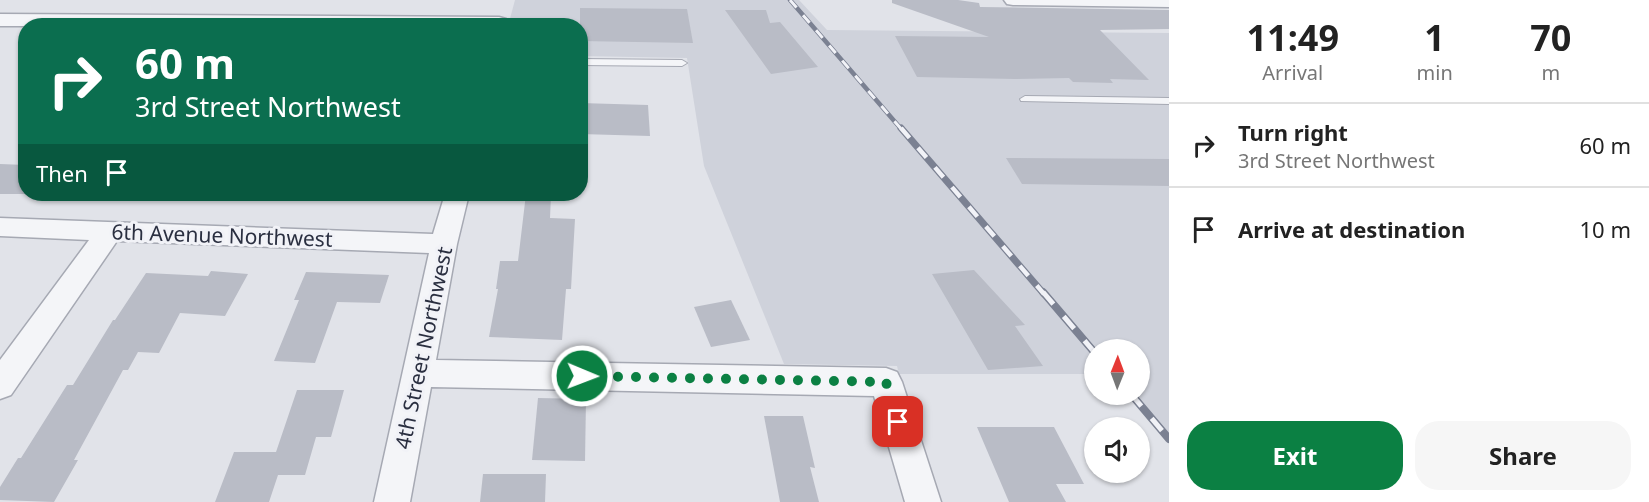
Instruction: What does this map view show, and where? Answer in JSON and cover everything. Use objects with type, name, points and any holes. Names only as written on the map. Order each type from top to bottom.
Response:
[{"type":"street","points":[[1013,0],[1169,2]]},
{"type":"street","points":[[0,20],[18,20]]},
{"type":"street","name":"4th Street Northwest","points":[[392,502],[444,244],[455,201]]},
{"type":"street","name":"6th Avenue Northwest","points":[[0,227],[444,244]]},
{"type":"street","points":[[0,385],[109,232]]},
{"type":"street","points":[[418,373],[886,382],[923,502]]},
{"type":"lane","points":[[588,62],[682,63]]},
{"type":"lane","points":[[1025,99],[1169,100]]},
{"type":"shaded area","points":[[515,0],[799,0],[827,30],[1169,33],[1169,440],[1139,405],[1150,405],[1150,339],[1084,339],[1084,374],[899,374],[897,366],[784,364],[704,166],[687,58],[588,56],[588,18],[510,18]]},
{"type":"building","points":[[892,0],[958,0],[979,3],[980,7],[1169,10],[1169,29],[1100,30],[1149,80],[1110,79],[1113,83],[1073,82],[1069,78],[917,77],[895,36],[989,37],[892,3]]},
{"type":"building","points":[[580,8],[687,9],[693,43],[588,41],[588,18],[580,18]]},
{"type":"building","points":[[725,10],[766,10],[770,23],[780,22],[818,67],[771,74]]},
{"type":"building","points":[[588,103],[648,105],[650,136],[588,134]]},
{"type":"building","points":[[1006,158],[1169,159],[1169,186],[1022,184]]},
{"type":"building","points":[[0,164],[18,165],[18,194],[0,194]]},
{"type":"building","points":[[525,201],[551,201],[550,218],[575,219],[571,289],[566,289],[562,340],[489,337],[498,289],[496,289],[500,261],[518,261]]},
{"type":"building","points":[[974,270],[1025,325],[1015,326],[1043,366],[988,370],[932,274]]},
{"type":"building","points":[[211,271],[248,274],[225,316],[180,313],[159,353],[138,352],[128,370],[123,370],[74,460],[78,460],[54,502],[0,500],[0,487],[18,458],[21,458],[67,385],[73,385],[113,320],[146,273],[208,276]]},
{"type":"building","points":[[306,272],[389,275],[380,303],[337,302],[315,363],[274,361],[299,300],[294,300]]},
{"type":"building","points":[[731,300],[750,340],[711,347],[694,307]]},
{"type":"building","points":[[297,390],[344,390],[331,437],[316,437],[305,475],[278,475],[269,502],[215,502],[234,452],[276,452]]},
{"type":"building","points":[[538,398],[586,399],[585,461],[532,460]]},
{"type":"building","points":[[764,416],[803,416],[815,468],[810,467],[819,502],[780,502]]},
{"type":"building","points":[[977,427],[1054,427],[1084,484],[1056,484],[1066,502],[1009,502]]},
{"type":"building","points":[[483,474],[546,474],[545,502],[480,502]]},
{"type":"railway","points":[[790,0],[902,130]]},
{"type":"railway","points":[[901,128],[1044,294]]},
{"type":"railway","points":[[1043,292],[1084,340]]},
{"type":"railway","points":[[1140,405],[1169,439]]},
{"type":"route","points":[[582,376],[886,382],[898,422]]}]
